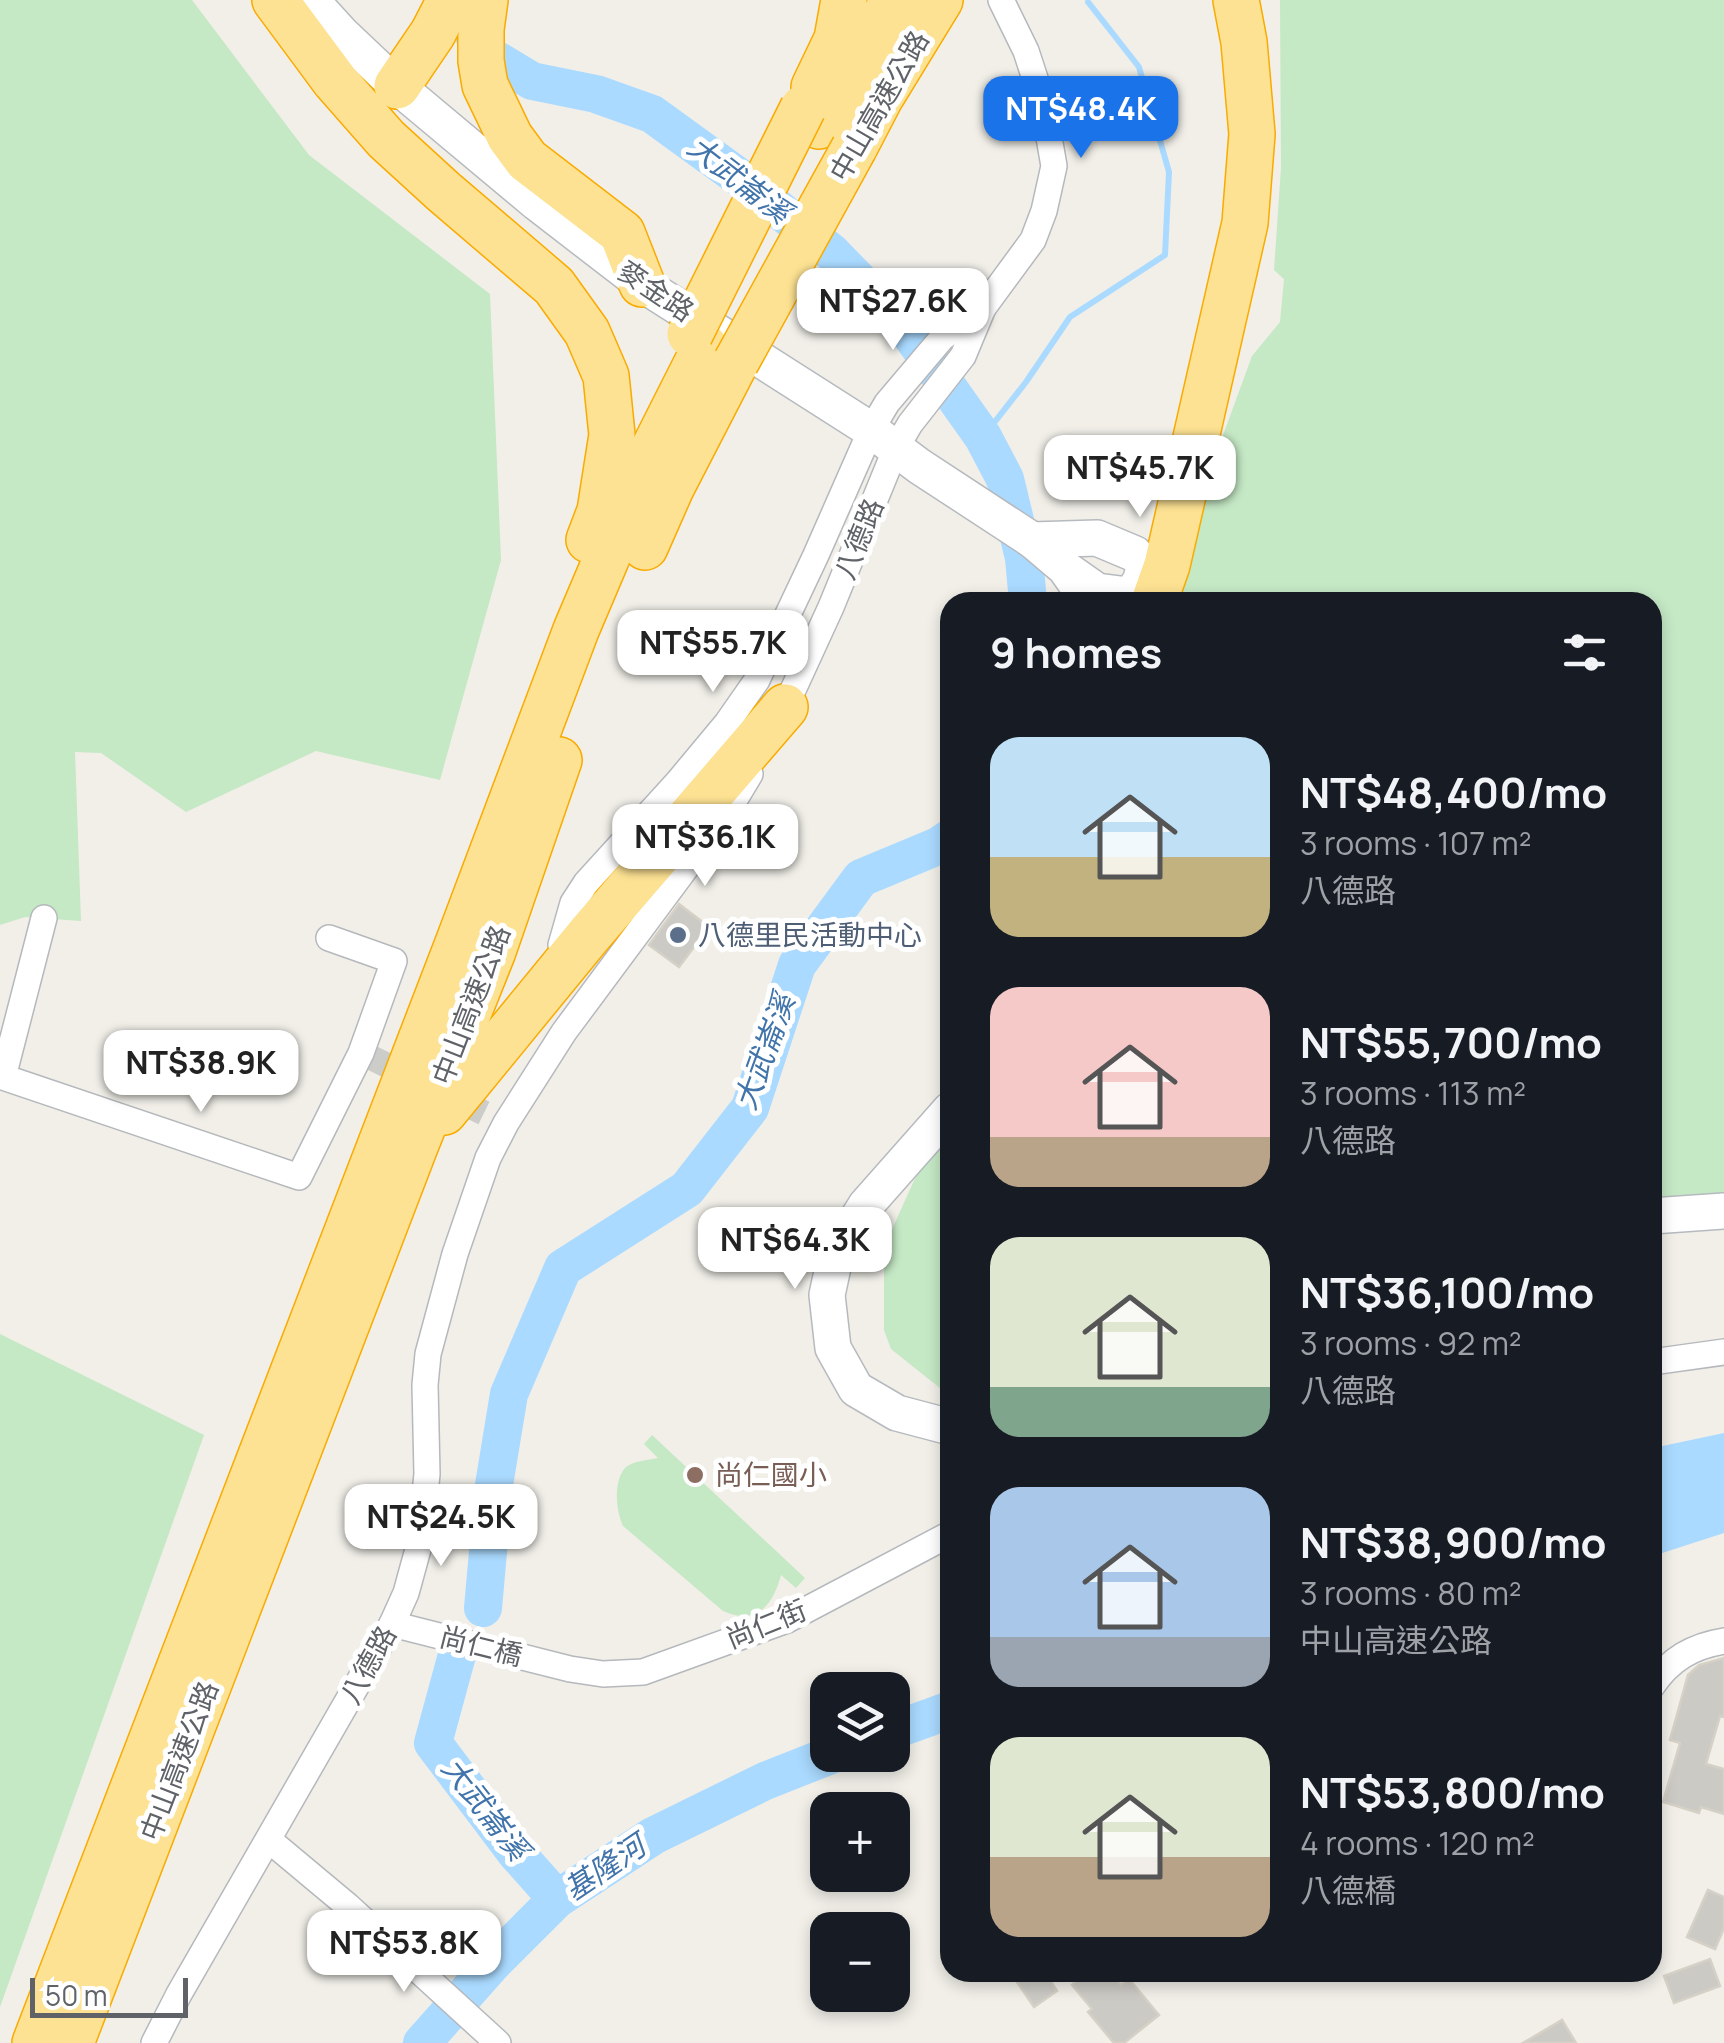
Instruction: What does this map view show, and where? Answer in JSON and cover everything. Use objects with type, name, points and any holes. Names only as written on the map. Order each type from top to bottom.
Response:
[{"type":"highway","points":[[275,0],[335,81],[386,139],[554,286],[587,332],[606,376],[612,436],[600,511],[498,782],[460,938]]},
{"type":"highway","points":[[485,0],[480,29],[481,61],[486,85],[510,137],[527,160],[622,232],[642,284]]},
{"type":"highway","points":[[826,127],[844,0]]},
{"type":"highway","name":"中山高速公路","points":[[35,2043],[576,630],[649,458],[894,0]]},
{"type":"highway","name":"中山高速公路","points":[[826,127],[880,98],[940,0]]},
{"type":"highway","points":[[1140,588],[1245,224],[1252,134],[1236,0]]},
{"type":"highway","points":[[396,86],[441,16]]},
{"type":"highway","name":"中山高速公路","points":[[72,2043],[493,951],[572,724],[671,488],[710,348]]},
{"type":"highway","points":[[414,1149],[588,934],[786,707]]},
{"type":"street","name":"麥金路","points":[[311,0],[396,86],[642,284],[897,434],[1097,590],[1140,588]]},
{"type":"street","points":[[897,434],[963,356],[982,308],[1033,240],[1044,210],[1054,166],[1043,104],[1026,51],[1001,0]]},
{"type":"street","points":[[897,434],[942,338],[982,308]]},
{"type":"street","name":"八德路","points":[[154,2043],[392,1624],[406,1592],[420,1542],[426,1474],[428,1354],[455,1254],[488,1158],[495,1118],[726,814],[786,707],[831,608],[897,434]]},
{"type":"street","name":"八德路","points":[[562,945],[573,902],[586,882],[702,753],[757,680],[816,555],[897,434]]},
{"type":"street","points":[[1032,540],[1097,538],[1135,554],[1140,588]]},
{"type":"street","points":[[44,918],[3,1077],[299,1177],[366,1055],[394,961],[329,938]]},
{"type":"street","points":[[564,1000],[564,1032]]},
{"type":"street","points":[[940,1121],[866,1205],[836,1253],[827,1295],[834,1348],[856,1389],[897,1413],[940,1424]]},
{"type":"street","points":[[1662,1215],[1724,1211]]},
{"type":"street","points":[[1662,1361],[1724,1352]]},
{"type":"street","name":"尚仁街","points":[[570,1669],[603,1674],[643,1672],[787,1620],[940,1539]]},
{"type":"street","name":"尚仁橋","points":[[392,1624],[570,1669]]},
{"type":"street","points":[[1662,1672],[1686,1652],[1724,1640]]},
{"type":"street","points":[[270,1840],[498,2043]]},
{"type":"green space","points":[[0,0],[192,0],[309,155],[490,294],[501,560],[440,780],[316,751],[186,812],[101,753],[75,752],[81,921],[25,917],[0,925]]},
{"type":"green space","points":[[1280,0],[1724,0],[1724,1198],[1662,1199],[1662,592],[1166,592],[1252,356],[1280,322],[1284,279],[1274,270],[1281,168]]},
{"type":"green space","points":[[940,1123],[940,1388],[891,1349],[884,1330],[884,1247]]},
{"type":"green space","points":[[0,1334],[204,1435],[0,2007]]},
{"type":"green space","points":[[652,1435],[805,1578],[796,1588],[781,1575],[762,1610],[745,1616],[723,1611],[623,1526],[617,1505],[621,1474],[628,1466],[658,1458],[644,1444]]},
{"type":"water","points":[[1724,1433],[1724,1533],[1662,1553],[1662,1446]]},
{"type":"building","name":"八德里民活動中心","points":[[679,904],[709,927],[679,967],[649,945]]},
{"type":"building","points":[[1724,1658],[1724,1717],[1720,1716],[1706,1764],[1724,1769],[1724,1814],[1701,1807],[1699,1813],[1663,1802],[1680,1743],[1670,1740],[1688,1675],[1699,1665]]},
{"type":"building","points":[[1708,1890],[1724,1897],[1724,1928],[1715,1949],[1687,1937]]},
{"type":"building","points":[[1710,1959],[1720,1986],[1674,2003],[1664,1976]]},
{"type":"building","points":[[1017,1982],[1051,1982],[1057,1991],[1034,2007]]},
{"type":"building","points":[[1132,1982],[1159,2015],[1124,2043],[1114,2043],[1072,1985]]},
{"type":"building","points":[[1562,2020],[1576,2043],[1523,2043]]},
{"type":"waterway","points":[[983,437],[1070,317],[1165,255],[1169,172],[1139,67],[1088,2]]},
{"type":"waterway","name":"大武崙溪","points":[[470,28],[485,53],[532,81],[596,94],[652,114],[743,180],[832,253],[908,331],[983,437],[1005,479],[1024,558],[1027,592]]},
{"type":"waterway","name":"大武崙溪","points":[[483,1608],[494,1485],[509,1394],[563,1268],[687,1189],[750,1108],[797,965],[861,878],[940,845]]},
{"type":"waterway","name":"大武崙溪","points":[[457,1655],[433,1743],[516,1853],[557,1899]]},
{"type":"waterway","name":"基隆河","points":[[910,1724],[940,1714]]},
{"type":"waterway","name":"基隆河","points":[[422,2043],[557,1899],[653,1836],[810,1763]]},
{"type":"tunnel","points":[[370,1057],[484,1113]]},
{"type":"place","name":"八德里民活動中心","points":[[678,935]]},
{"type":"place","name":"尚仁國小","points":[[695,1475]]}]
